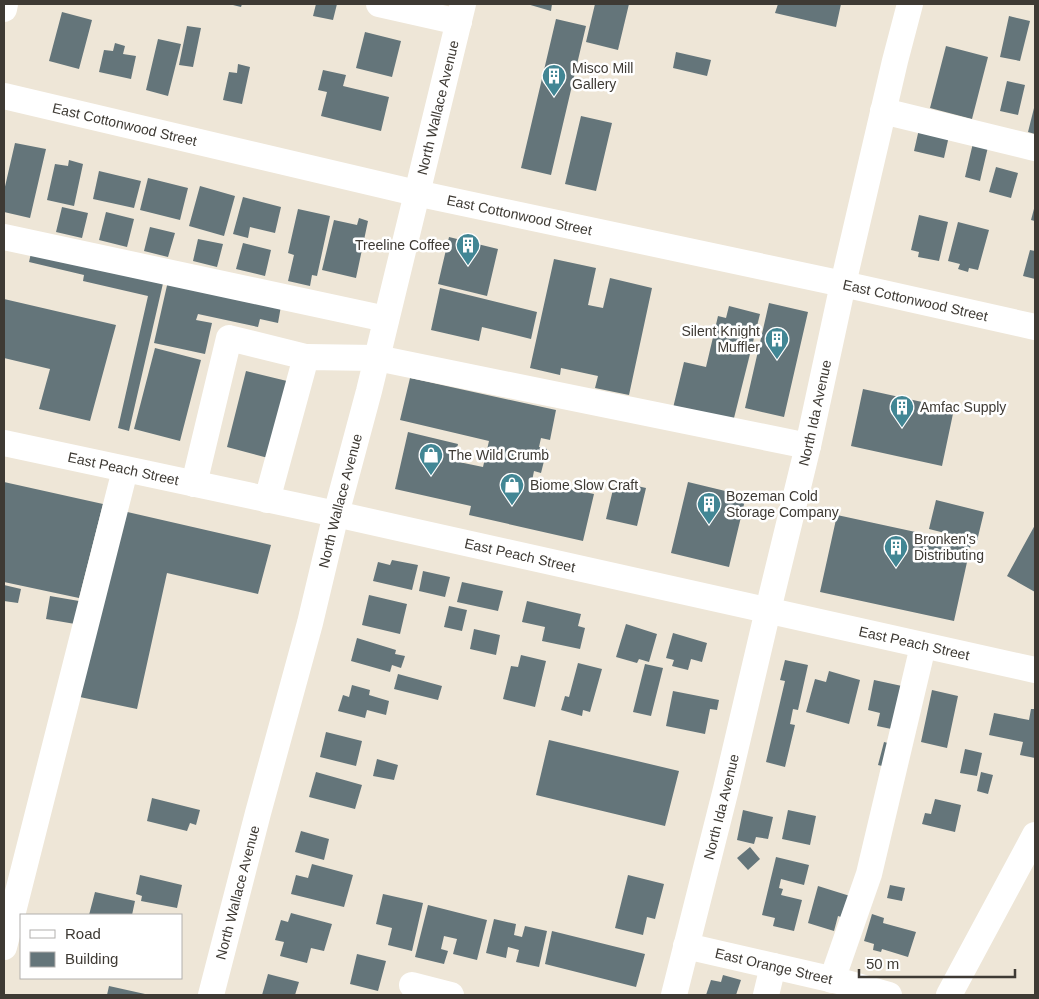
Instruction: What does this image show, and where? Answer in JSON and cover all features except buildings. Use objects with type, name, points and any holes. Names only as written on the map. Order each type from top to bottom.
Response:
[{"type":"street","points":[[4,9],[5,4]]},
{"type":"street","points":[[378,4],[461,13]]},
{"type":"street","name":"North Ida Avenue","points":[[674,995],[726,789],[808,446],[843,284],[910,4]]},
{"type":"street","name":"North Wallace Avenue","points":[[211,995],[310,623],[461,13]]},
{"type":"street","name":"East Cottonwood Street","points":[[4,96],[416,194],[843,284],[1035,327]]},
{"type":"street","points":[[883,111],[1035,148]]},
{"type":"street","points":[[4,236],[386,319]]},
{"type":"street","points":[[194,484],[229,338],[306,357],[376,358],[808,446]]},
{"type":"street","points":[[267,500],[306,357]]},
{"type":"street","name":"East Peach Street","points":[[4,443],[336,514],[1035,670]]},
{"type":"street","points":[[4,947],[125,470]]},
{"type":"street","points":[[832,980],[869,874],[923,646]]},
{"type":"street","points":[[949,995],[1035,835]]},
{"type":"street","name":"East Orange Street","points":[[686,946],[889,995]]},
{"type":"street","points":[[766,995],[773,966]]},
{"type":"street","points":[[412,985],[447,995]]},
{"type":"place","name":"Misco Mill Gallery","points":[[554,97]]},
{"type":"place","name":"Treeline Coffee","points":[[468,266]]},
{"type":"place","name":"Silent Knight Muffler","points":[[777,360]]},
{"type":"place","name":"Amfac Supply","points":[[902,428]]},
{"type":"place","name":"The Wild Crumb","points":[[431,476]]},
{"type":"place","name":"Biome Slow Craft","points":[[512,506]]},
{"type":"place","name":"Bozeman Cold Storage Company","points":[[709,525]]},
{"type":"place","name":"Bronken's Distributing","points":[[896,568]]}]
